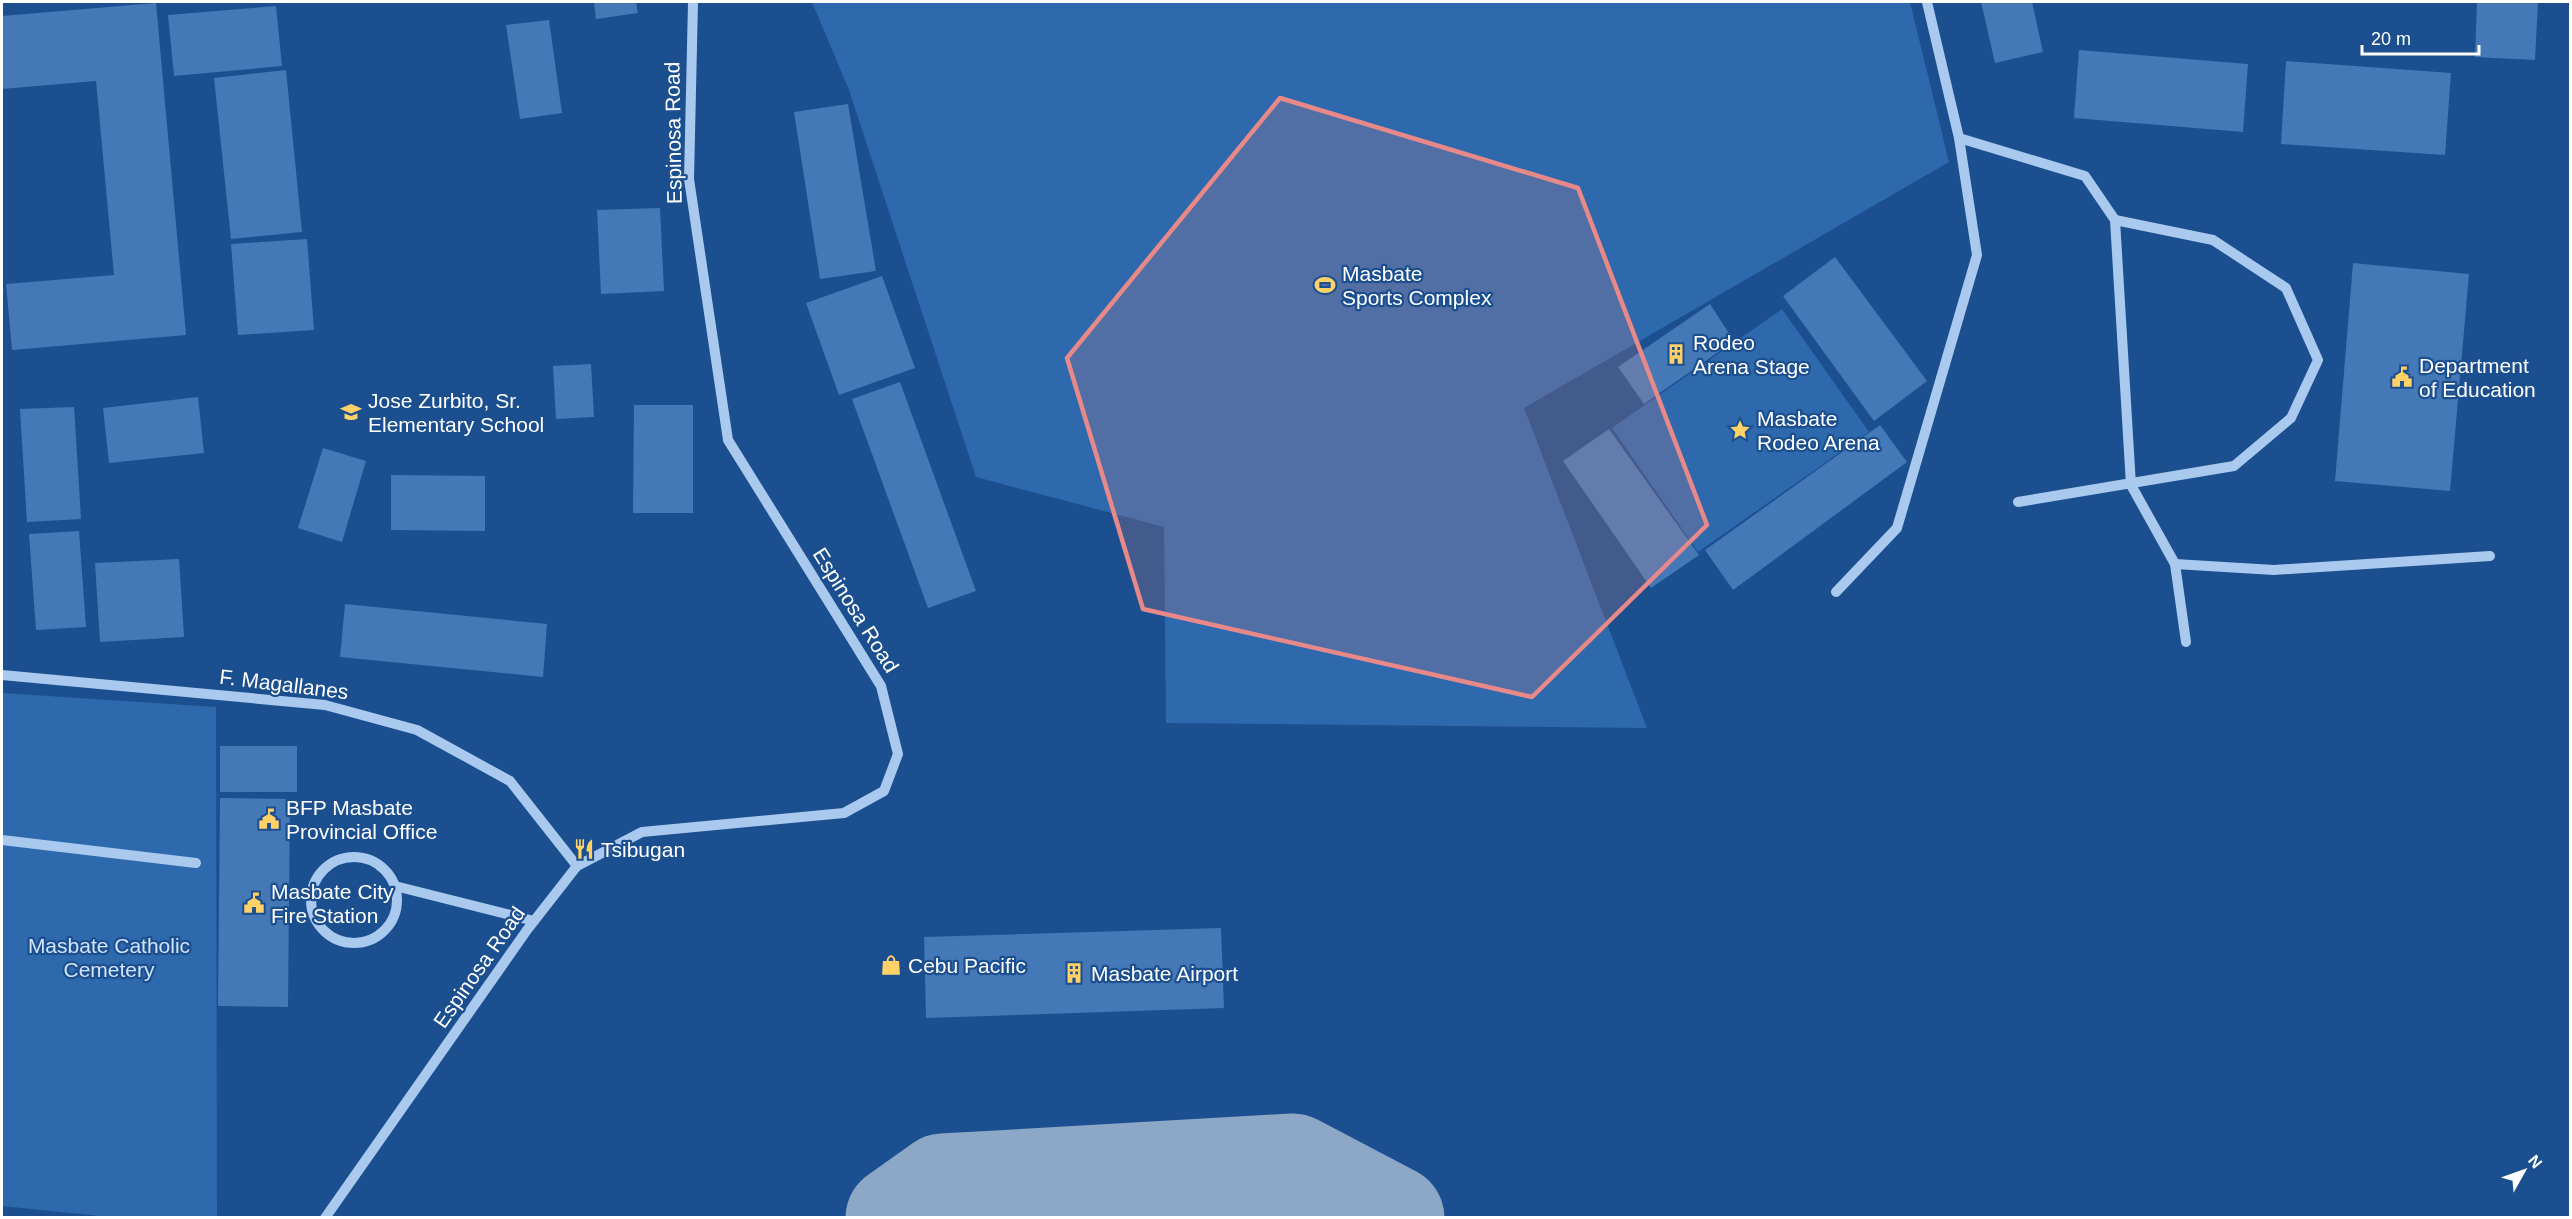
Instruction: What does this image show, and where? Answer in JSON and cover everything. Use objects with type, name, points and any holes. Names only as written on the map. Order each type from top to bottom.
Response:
[{"type":"street","name":"Espinosa Road","points":[[325,1218],[534,921],[577,866],[642,832],[844,813],[884,790],[898,754],[881,686],[728,440],[689,179],[693,2]]},
{"type":"street","points":[[1836,592],[1897,528],[1977,255],[1959,138],[1927,2]]},
{"type":"street","points":[[1959,138],[2085,176],[2115,220],[2131,485],[2175,564],[2186,642]]},
{"type":"street","points":[[2018,502],[2131,485],[2234,466],[2291,418],[2318,360],[2286,288],[2213,240],[2115,220]]},
{"type":"street","points":[[2175,564],[2274,570],[2490,556]]},
{"type":"street","name":"F. Magallanes","points":[[2,675],[325,705],[417,730],[510,781],[577,866]]},
{"type":"street","points":[[2,840],[196,862]]},
{"type":"street","points":[[395,886],[397,903],[392,919],[382,933],[367,940],[350,943],[334,938],[323,929],[311,905],[316,879],[324,868],[350,856],[376,863],[387,872],[395,886],[534,921]]},
{"type":"highlighted area","points":[[1280,98],[1578,188],[1707,525],[1532,697],[1143,609],[1067,358]]},
{"type":"green space","name":"Masbate Sports Complex","points":[[812,2],[1910,2],[1949,162],[1524,408],[1647,728],[1166,723],[1164,527],[976,477],[849,90]]},
{"type":"green space","name":"Masbate Rodeo Arena","points":[[1782,309],[1869,432],[1698,552],[1612,428]]},
{"type":"green space","name":"Masbate Catholic Cemetery","points":[[2,693],[216,707],[217,1217],[110,1217],[2,1206]]},
{"type":"building","points":[[594,2],[636,2],[638,13],[596,19]]},
{"type":"building","points":[[1981,2],[2032,2],[2043,52],[1995,63]]},
{"type":"building","points":[[2477,2],[2538,2],[2535,60],[2475,57]]},
{"type":"building","points":[[156,3],[186,335],[12,350],[6,284],[114,275],[96,81],[2,89],[2,16]]},
{"type":"building","points":[[276,6],[282,66],[174,76],[168,15]]},
{"type":"building","points":[[549,20],[562,113],[520,119],[506,25]]},
{"type":"building","points":[[2079,50],[2248,64],[2243,132],[2074,118]]},
{"type":"building","points":[[2286,61],[2451,73],[2445,155],[2281,144]]},
{"type":"building","points":[[286,70],[302,232],[231,239],[214,78]]},
{"type":"building","points":[[848,104],[876,271],[820,279],[794,112]]},
{"type":"building","points":[[660,208],[664,291],[601,294],[597,210]]},
{"type":"building","points":[[307,239],[314,330],[238,335],[231,244]]},
{"type":"building","points":[[1835,257],[1927,381],[1874,421],[1783,296]]},
{"type":"building","name":"Department of Education","points":[[2353,263],[2469,274],[2450,491],[2335,481]]},
{"type":"building","points":[[882,276],[915,368],[839,395],[806,303]]},
{"type":"building","name":"Rodeo Arena Stage","points":[[1710,304],[1734,341],[1644,404],[1618,367]]},
{"type":"building","points":[[591,364],[594,417],[556,419],[553,366]]},
{"type":"building","points":[[900,382],[976,591],[928,608],[852,399]]},
{"type":"building","points":[[198,397],[204,453],[109,463],[103,408]]},
{"type":"building","points":[[634,405],[693,405],[693,513],[633,513]]},
{"type":"building","points":[[74,407],[81,519],[27,522],[20,409]]},
{"type":"building","points":[[1880,425],[1907,462],[1733,590],[1705,550]]},
{"type":"building","points":[[1609,429],[1699,555],[1651,588],[1563,461]]},
{"type":"building","points":[[323,448],[366,461],[342,542],[298,528]]},
{"type":"building","points":[[391,475],[485,476],[485,531],[391,530]]},
{"type":"building","points":[[79,531],[86,627],[36,630],[29,534]]},
{"type":"building","points":[[179,559],[184,637],[100,642],[95,563]]},
{"type":"building","points":[[345,604],[547,624],[543,677],[340,657]]},
{"type":"building","points":[[220,746],[297,746],[297,792],[220,792]]},
{"type":"building","name":"Masbate City Fire Station","points":[[220,798],[290,799],[288,1007],[218,1006]]},
{"type":"building","name":"Masbate Airport","points":[[1221,928],[1224,1008],[926,1018],[924,937]]},
{"type":"taxiway","points":[[898,1218],[943,1186],[1293,1166],[1392,1218]]},
{"type":"place","name":"Masbate Sports Complex","points":[[1325,285]]},
{"type":"place","name":"Rodeo Arena Stage","points":[[1676,354]]},
{"type":"place","name":"Department of Education","points":[[2402,377]]},
{"type":"place","name":"Jose Zurbito, Sr. Elementary School","points":[[351,412]]},
{"type":"place","name":"Masbate Rodeo Arena","points":[[1740,430]]},
{"type":"place","name":"BFP Masbate Provincial Office","points":[[269,819]]},
{"type":"place","name":"Tsibugan","points":[[584,849]]},
{"type":"place","name":"Masbate City Fire Station","points":[[254,903]]},
{"type":"place","name":"Cebu Pacific","points":[[891,965]]},
{"type":"place","name":"Masbate Airport","points":[[1074,973]]}]
